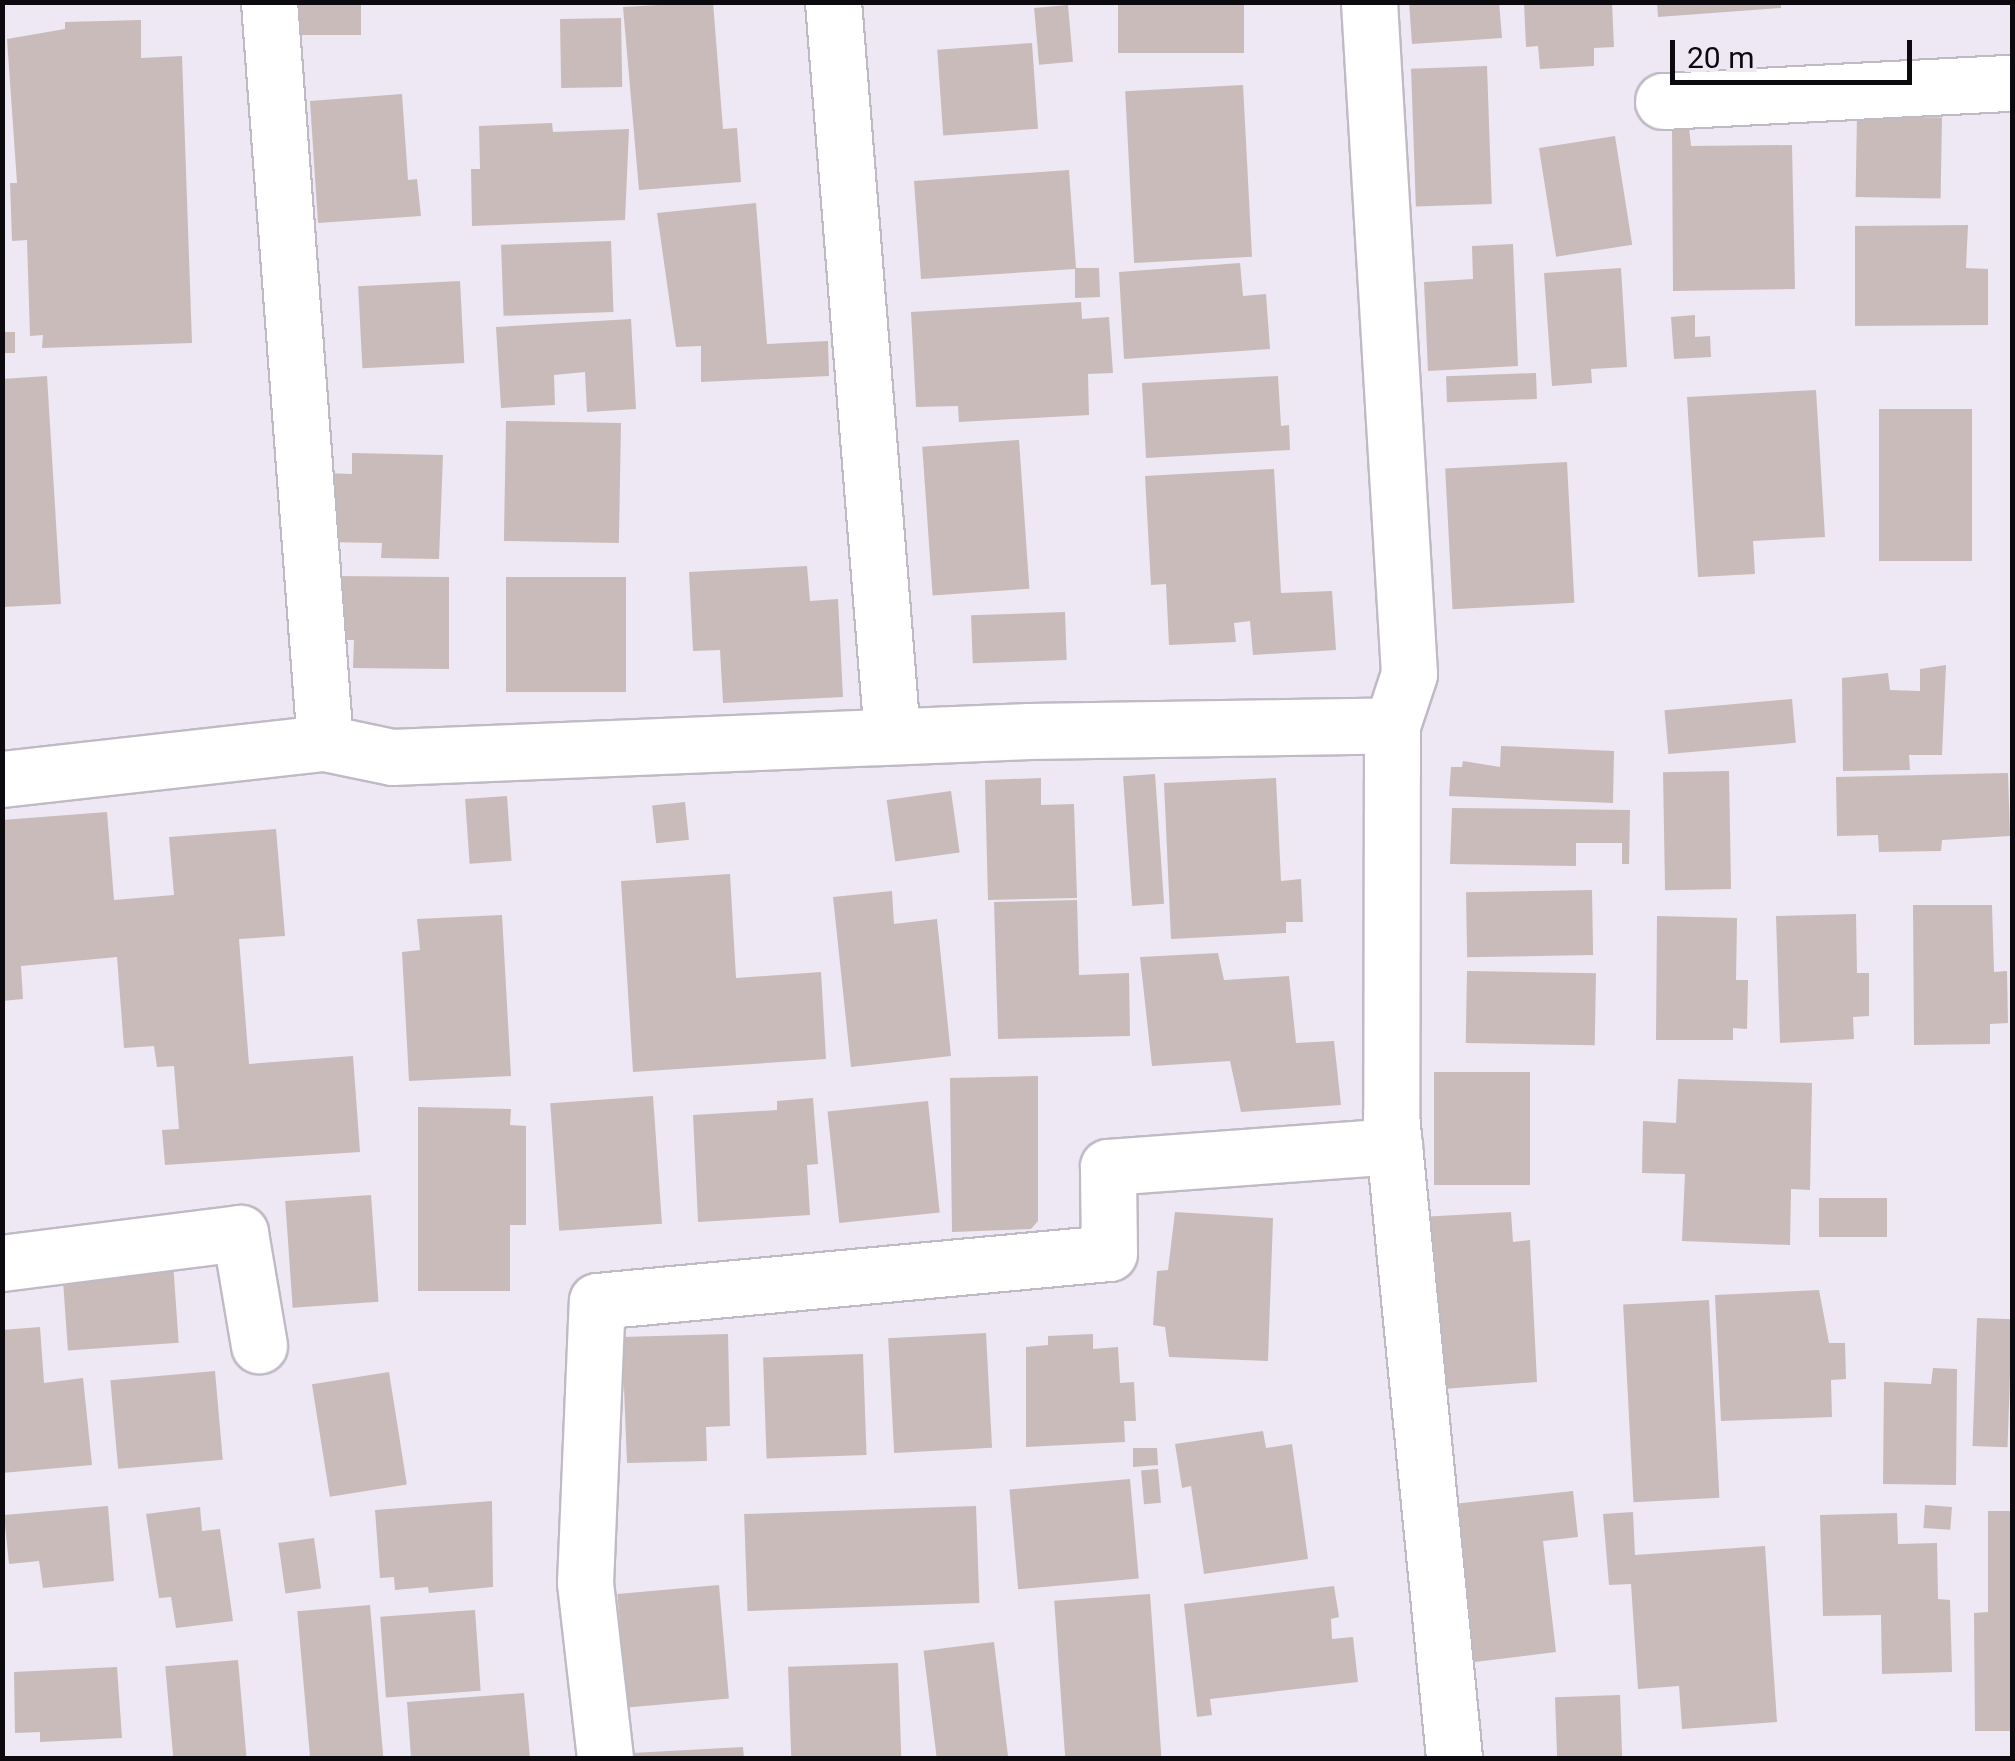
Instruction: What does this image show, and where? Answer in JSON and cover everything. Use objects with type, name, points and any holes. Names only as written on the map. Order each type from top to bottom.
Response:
[{"type":"street","points":[[269,2],[325,743]]},
{"type":"street","points":[[833,2],[892,736]]},
{"type":"street","points":[[1369,2],[1409,674],[1392,725],[1394,1146],[1454,1758]]},
{"type":"street","points":[[1663,101],[2012,83]]},
{"type":"street","points":[[2,778],[325,743],[392,757],[892,736],[1392,725]]},
{"type":"street","points":[[605,1758],[585,1582],[597,1301],[1109,1253],[1108,1167],[1394,1146]]},
{"type":"street","points":[[2,1262],[240,1232],[259,1344]]},
{"type":"building","points":[[298,2],[361,2],[361,35],[298,35]]},
{"type":"building","points":[[713,2],[723,129],[737,128],[741,182],[639,190],[623,7]]},
{"type":"building","points":[[1118,2],[1244,2],[1244,53],[1118,53]]},
{"type":"building","points":[[1409,2],[1499,2],[1502,38],[1412,44]]},
{"type":"building","points":[[1524,2],[1612,2],[1614,47],[1594,48],[1594,66],[1540,69],[1538,46],[1526,47]]},
{"type":"building","points":[[1657,2],[1781,2],[1781,8],[1658,17]]},
{"type":"building","points":[[1068,5],[1073,62],[1039,65],[1034,8]]},
{"type":"building","points":[[621,18],[622,87],[561,88],[560,19]]},
{"type":"building","points":[[141,20],[141,58],[182,56],[192,343],[42,348],[43,335],[30,336],[27,240],[12,241],[10,183],[17,183],[7,39],[65,29],[65,22]]},
{"type":"building","points":[[1032,43],[1038,129],[943,135],[937,50]]},
{"type":"building","points":[[1487,66],[1492,204],[1416,207],[1411,69]]},
{"type":"building","points":[[1243,85],[1252,257],[1134,263],[1125,91]]},
{"type":"building","points":[[402,94],[408,180],[417,179],[421,216],[318,223],[310,101]]},
{"type":"building","points":[[1857,116],[1942,117],[1941,198],[1856,197]]},
{"type":"building","points":[[552,123],[553,132],[629,129],[625,220],[472,226],[471,169],[480,169],[479,126]]},
{"type":"building","points":[[1672,127],[1689,127],[1691,146],[1792,145],[1795,289],[1673,291]]},
{"type":"building","points":[[1615,136],[1632,245],[1556,257],[1539,148]]},
{"type":"building","points":[[1069,170],[1076,268],[1099,268],[1100,297],[1075,298],[1075,269],[921,279],[914,181]]},
{"type":"building","points":[[756,203],[767,344],[828,341],[829,376],[701,382],[701,346],[676,347],[657,213]]},
{"type":"building","points":[[1968,225],[1966,268],[1988,269],[1988,325],[1855,326],[1855,226]]},
{"type":"building","points":[[611,241],[613,312],[504,316],[501,245]]},
{"type":"building","points":[[1513,244],[1518,366],[1428,371],[1424,282],[1473,279],[1472,246]]},
{"type":"building","points":[[1240,263],[1243,296],[1266,294],[1270,349],[1124,359],[1119,272]]},
{"type":"building","points":[[1621,268],[1627,367],[1591,369],[1592,383],[1552,386],[1544,273]]},
{"type":"building","points":[[460,281],[464,363],[362,368],[358,286]]},
{"type":"building","points":[[1081,302],[1082,319],[1109,317],[1113,373],[1088,374],[1089,415],[959,422],[958,406],[916,407],[911,312]]},
{"type":"building","points":[[1695,315],[1695,337],[1710,336],[1711,357],[1674,359],[1671,317]]},
{"type":"building","points":[[631,319],[636,409],[587,412],[585,372],[554,375],[555,405],[501,408],[496,327]]},
{"type":"building","points":[[2,332],[15,332],[15,353],[2,353]]},
{"type":"building","points":[[1536,373],[1537,399],[1447,402],[1446,376]]},
{"type":"building","points":[[47,376],[61,604],[2,607],[2,379]]},
{"type":"building","points":[[1278,376],[1281,426],[1289,425],[1290,450],[1146,458],[1142,383]]},
{"type":"building","points":[[1816,390],[1825,537],[1753,541],[1755,574],[1698,577],[1687,397]]},
{"type":"building","points":[[1879,409],[1972,409],[1972,561],[1879,561]]},
{"type":"building","points":[[506,421],[621,423],[619,543],[504,541]]},
{"type":"building","points":[[1019,440],[1029,589],[933,595],[922,447]]},
{"type":"building","points":[[352,453],[443,455],[439,559],[381,558],[382,543],[324,542],[326,473],[352,474]]},
{"type":"building","points":[[1567,462],[1574,603],[1453,609],[1445,468]]},
{"type":"building","points":[[1274,469],[1281,593],[1332,591],[1336,650],[1253,655],[1250,621],[1234,623],[1236,642],[1169,645],[1166,584],[1151,585],[1145,476]]},
{"type":"building","points":[[807,566],[810,601],[838,599],[843,697],[723,703],[720,650],[693,651],[689,572]]},
{"type":"building","points":[[336,576],[449,577],[449,669],[353,668],[354,640],[335,640]]},
{"type":"building","points":[[506,577],[626,577],[626,692],[506,692]]},
{"type":"building","points":[[1065,612],[1067,660],[973,663],[971,615]]},
{"type":"building","points":[[1946,665],[1942,755],[1909,755],[1910,770],[1843,771],[1842,678],[1888,673],[1890,690],[1920,691],[1920,669]]},
{"type":"building","points":[[1792,699],[1796,743],[1668,754],[1664,710]]},
{"type":"building","points":[[1501,746],[1614,751],[1613,803],[1449,796],[1451,767],[1462,767],[1463,761],[1500,767]]},
{"type":"building","points":[[1729,771],[1731,889],[1665,890],[1663,772]]},
{"type":"building","points":[[2008,773],[2010,836],[1942,840],[1941,851],[1879,852],[1878,835],[1837,836],[1836,777]]},
{"type":"building","points":[[1155,774],[1164,904],[1132,906],[1123,776]]},
{"type":"building","points":[[1041,778],[1041,805],[1074,804],[1077,898],[988,900],[985,780]]},
{"type":"building","points":[[1276,778],[1281,881],[1301,879],[1303,922],[1286,922],[1286,933],[1171,939],[1164,783]]},
{"type":"building","points":[[951,791],[960,852],[895,861],[887,800]]},
{"type":"building","points":[[507,796],[512,861],[470,864],[465,799]]},
{"type":"building","points":[[685,802],[689,840],[656,843],[652,805]]},
{"type":"building","points":[[1452,808],[1630,810],[1629,864],[1622,864],[1622,843],[1576,843],[1576,866],[1450,864]]},
{"type":"building","points":[[107,812],[114,900],[174,895],[169,837],[276,829],[285,936],[239,939],[249,1064],[353,1056],[360,1152],[165,1165],[162,1130],[179,1129],[174,1066],[157,1067],[154,1046],[124,1048],[117,957],[21,966],[23,999],[2,1001],[2,820]]},
{"type":"building","points":[[730,874],[736,978],[821,972],[826,1059],[633,1072],[621,881]]},
{"type":"building","points":[[1592,890],[1593,955],[1467,957],[1466,892]]},
{"type":"building","points":[[892,891],[894,924],[937,919],[951,1056],[851,1067],[833,897]]},
{"type":"building","points":[[1077,900],[1079,975],[1129,973],[1130,1036],[998,1039],[994,902]]},
{"type":"building","points":[[1913,905],[1992,905],[1994,972],[2007,971],[2008,1023],[1990,1024],[1990,1044],[1914,1045]]},
{"type":"building","points":[[1856,914],[1857,973],[1869,973],[1869,1016],[1853,1017],[1854,1039],[1780,1043],[1776,916]]},
{"type":"building","points":[[502,915],[511,1076],[409,1081],[402,952],[420,950],[417,919]]},
{"type":"building","points":[[1657,916],[1737,918],[1736,980],[1748,980],[1747,1029],[1733,1028],[1733,1040],[1656,1040]]},
{"type":"building","points":[[1218,953],[1224,980],[1289,976],[1296,1043],[1334,1041],[1341,1105],[1241,1112],[1230,1061],[1152,1066],[1140,957]]},
{"type":"building","points":[[1467,971],[1596,973],[1595,1045],[1466,1043]]},
{"type":"building","points":[[1434,1072],[1530,1072],[1530,1185],[1434,1185]]},
{"type":"building","points":[[1038,1076],[1038,1221],[1031,1229],[952,1232],[950,1078]]},
{"type":"building","points":[[1678,1079],[1812,1083],[1810,1190],[1791,1189],[1790,1245],[1682,1241],[1685,1174],[1642,1173],[1643,1121],[1676,1123]]},
{"type":"building","points":[[653,1096],[662,1224],[559,1231],[550,1103]]},
{"type":"building","points":[[813,1098],[818,1164],[807,1165],[810,1215],[698,1222],[693,1115],[777,1110],[777,1101]]},
{"type":"building","points":[[928,1101],[940,1212],[839,1223],[828,1112]]},
{"type":"building","points":[[418,1107],[511,1109],[510,1125],[526,1126],[526,1225],[510,1225],[510,1291],[418,1291]]},
{"type":"building","points":[[371,1195],[378,1302],[293,1308],[285,1201]]},
{"type":"building","points":[[1819,1198],[1887,1198],[1887,1237],[1819,1237]]},
{"type":"building","points":[[1175,1212],[1273,1218],[1268,1361],[1169,1357],[1165,1327],[1153,1325],[1157,1271],[1168,1270]]},
{"type":"building","points":[[1511,1212],[1513,1242],[1530,1240],[1537,1382],[1429,1390],[1420,1217]]},
{"type":"building","points":[[173,1262],[179,1343],[68,1351],[62,1270]]},
{"type":"building","points":[[1819,1290],[1829,1343],[1845,1343],[1846,1379],[1831,1380],[1832,1417],[1721,1421],[1715,1295]]},
{"type":"building","points":[[1709,1300],[1719,1498],[1633,1502],[1623,1305]]},
{"type":"building","points":[[1977,1318],[2012,1319],[2008,1447],[1973,1446]]},
{"type":"building","points":[[40,1327],[44,1383],[83,1378],[92,1465],[2,1473],[2,1330]]},
{"type":"building","points":[[986,1333],[992,1448],[894,1453],[888,1338]]},
{"type":"building","points":[[728,1334],[730,1426],[706,1427],[707,1461],[627,1463],[622,1337]]},
{"type":"building","points":[[1093,1334],[1093,1349],[1118,1347],[1120,1383],[1134,1382],[1136,1421],[1124,1421],[1125,1442],[1026,1447],[1026,1347],[1048,1345],[1048,1336]]},
{"type":"building","points":[[863,1354],[867,1455],[767,1458],[763,1357]]},
{"type":"building","points":[[1933,1368],[1957,1369],[1956,1485],[1883,1484],[1884,1382],[1931,1384]]},
{"type":"building","points":[[215,1371],[223,1460],[118,1469],[110,1380]]},
{"type":"building","points":[[389,1372],[407,1485],[330,1497],[312,1384]]},
{"type":"building","points":[[1263,1431],[1266,1448],[1292,1444],[1308,1559],[1204,1574],[1191,1486],[1182,1488],[1175,1444]]},
{"type":"building","points":[[1133,1448],[1157,1448],[1158,1465],[1133,1467]]},
{"type":"building","points":[[1158,1469],[1161,1503],[1144,1504],[1141,1470]]},
{"type":"building","points":[[1130,1479],[1139,1579],[1018,1589],[1009,1490]]},
{"type":"building","points":[[1573,1491],[1578,1537],[1543,1541],[1556,1652],[1450,1665],[1435,1506]]},
{"type":"building","points":[[492,1501],[493,1587],[429,1593],[428,1587],[395,1590],[394,1577],[380,1578],[375,1510]]},
{"type":"building","points":[[1925,1505],[1952,1507],[1950,1530],[1923,1528]]},
{"type":"building","points":[[108,1506],[114,1581],[43,1588],[39,1561],[9,1564],[4,1515]]},
{"type":"building","points":[[976,1506],[979,1603],[748,1611],[744,1514]]},
{"type":"building","points":[[200,1507],[202,1531],[220,1529],[233,1621],[176,1628],[171,1597],[159,1598],[146,1514]]},
{"type":"building","points":[[1988,1511],[2012,1511],[2012,1731],[1975,1731],[1974,1613],[1988,1612]]},
{"type":"building","points":[[1633,1512],[1635,1555],[1765,1546],[1777,1722],[1682,1729],[1679,1686],[1638,1689],[1631,1584],[1609,1585],[1603,1514]]},
{"type":"building","points":[[1897,1513],[1898,1544],[1937,1543],[1938,1599],[1950,1600],[1952,1672],[1882,1674],[1881,1615],[1823,1616],[1820,1515]]},
{"type":"building","points":[[314,1538],[321,1589],[285,1594],[278,1543]]},
{"type":"building","points":[[719,1585],[729,1699],[627,1707],[617,1594]]},
{"type":"building","points":[[1334,1586],[1339,1617],[1331,1619],[1332,1639],[1353,1637],[1358,1682],[1210,1699],[1212,1715],[1197,1717],[1184,1604]]},
{"type":"building","points":[[1150,1594],[1161,1758],[1065,1758],[1054,1601]]},
{"type":"building","points":[[370,1605],[383,1758],[310,1758],[297,1611]]},
{"type":"building","points":[[475,1610],[481,1691],[386,1697],[380,1617]]},
{"type":"building","points":[[994,1642],[1008,1758],[937,1758],[924,1651]]},
{"type":"building","points":[[238,1660],[247,1758],[173,1758],[165,1666]]},
{"type":"building","points":[[898,1663],[901,1758],[791,1758],[788,1667]]},
{"type":"building","points":[[117,1667],[122,1738],[40,1742],[40,1732],[15,1733],[14,1672]]},
{"type":"building","points":[[524,1693],[530,1758],[411,1758],[407,1702]]},
{"type":"building","points":[[1620,1695],[1622,1758],[1557,1758],[1555,1697]]},
{"type":"building","points":[[743,1747],[744,1758],[632,1758],[632,1753]]}]
